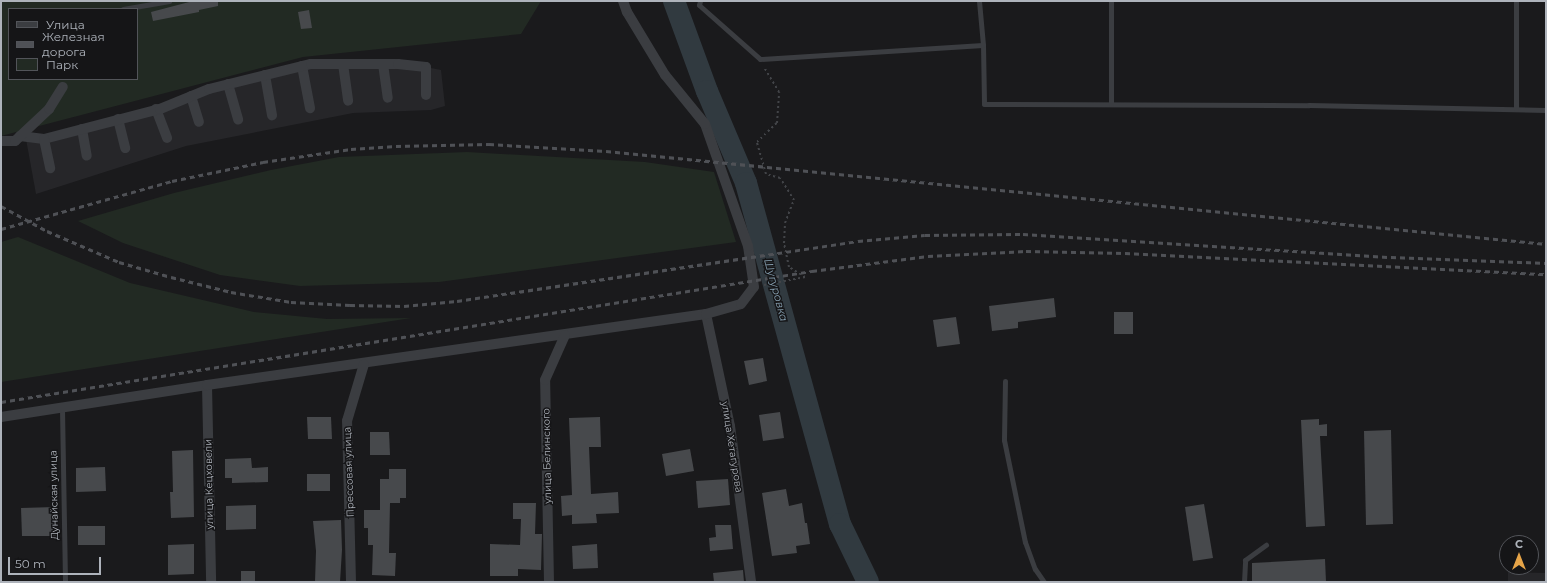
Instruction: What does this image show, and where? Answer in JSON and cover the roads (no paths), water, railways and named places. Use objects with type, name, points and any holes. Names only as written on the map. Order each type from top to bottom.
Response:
[{"type":"street","points":[[1,417],[62,409],[207,385],[364,364],[706,314],[741,304],[754,287],[748,246],[705,124],[666,75],[627,12],[623,1]]},
{"type":"street","points":[[20,136],[44,139],[156,109],[209,89],[311,64],[383,64],[426,67],[426,95]]},
{"type":"street","points":[[343,64],[348,101]]},
{"type":"street","points":[[383,64],[388,98]]},
{"type":"street","points":[[302,66],[310,108]]},
{"type":"street","points":[[265,75],[272,115]]},
{"type":"street","points":[[1,141],[15,141],[49,109],[62,83]]},
{"type":"street","points":[[228,84],[238,120]]},
{"type":"street","points":[[191,96],[199,122]]},
{"type":"street","points":[[156,109],[167,138]]},
{"type":"street","points":[[118,119],[125,148]]},
{"type":"street","points":[[82,129],[87,156]]},
{"type":"street","points":[[44,139],[50,168]]},
{"type":"street","name":"улица Хетагурова","points":[[706,314],[730,426],[751,582]]},
{"type":"street","name":"улица Белинского","points":[[549,582],[545,380],[565,335]]},
{"type":"street","name":"Прессовая улица","points":[[352,582],[347,421],[364,364]]},
{"type":"street","name":"улица Кецховели","points":[[207,385],[212,582]]},
{"type":"lane","points":[[129,8],[169,1]]},
{"type":"lane","points":[[700,1],[699,6],[760,59],[983,45]]},
{"type":"lane","points":[[979,1],[983,45],[984,104],[1309,105],[1546,110]]},
{"type":"lane","points":[[1110,1],[1110,104]]},
{"type":"lane","points":[[1516,1],[1516,109]]},
{"type":"lane","points":[[1004,381],[1004,440],[1025,542],[1034,570],[1044,582]]},
{"type":"lane","name":"Дунайская улица","points":[[62,409],[65,582]]},
{"type":"lane","points":[[1244,582],[1245,560],[1266,545]]},
{"type":"waterway","name":"Шугуровка","points":[[674,1],[707,91],[746,183],[840,524],[868,582]]},
{"type":"railway","points":[[1,229],[172,181],[263,162],[351,149],[396,146],[489,144],[606,151],[1546,244]]},
{"type":"railway","points":[[1,206],[47,231],[119,262],[171,277],[231,292],[291,302],[350,305],[404,306],[457,301],[858,241],[925,235],[1023,234],[1391,257],[1546,263]]},
{"type":"railway","points":[[1,402],[812,271],[928,256],[1026,251],[1125,253],[1546,274]]}]
